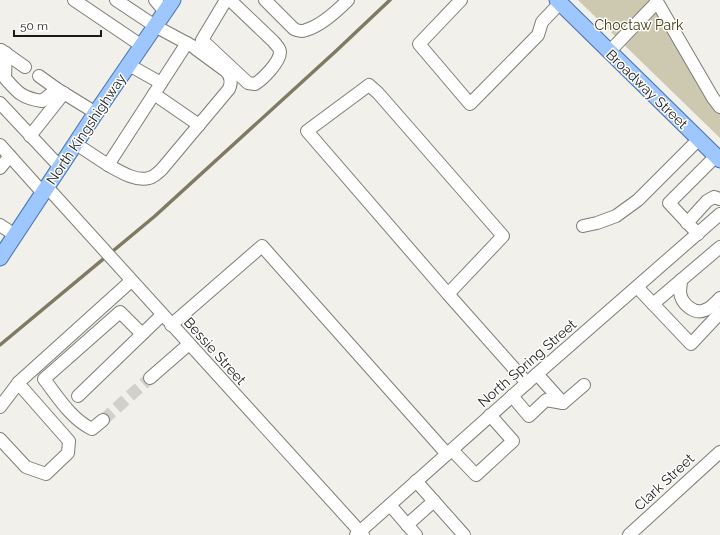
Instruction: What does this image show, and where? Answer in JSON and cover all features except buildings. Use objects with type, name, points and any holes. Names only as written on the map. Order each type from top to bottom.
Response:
[{"type":"main road","name":"Broadway Street","points":[[559,1],[718,158]]},
{"type":"main road","name":"North Kingshighway","points":[[0,258],[169,6]]},
{"type":"street","points":[[74,0],[142,46]]},
{"type":"street","points":[[116,0],[156,26],[195,44],[248,83],[252,84],[258,82],[276,64],[280,54],[279,49],[274,42],[230,0]]},
{"type":"street","points":[[154,0],[169,6]]},
{"type":"street","points":[[108,165],[161,83],[195,44],[226,0]]},
{"type":"street","points":[[264,0],[294,29],[299,31],[305,31],[313,27],[340,8],[348,0]]},
{"type":"street","points":[[461,0],[419,44],[470,104],[538,35],[542,22],[559,1]]},
{"type":"street","points":[[609,52],[657,1],[713,98],[720,107]]},
{"type":"street","points":[[76,144],[108,165],[137,178],[149,178],[155,175],[200,125],[231,85],[230,75],[195,44]]},
{"type":"street","points":[[3,51],[25,66]]},
{"type":"street","points":[[3,51],[5,78],[17,92],[29,99],[42,101],[60,91]]},
{"type":"street","points":[[129,65],[161,83]]},
{"type":"street","points":[[39,76],[96,113]]},
{"type":"street","points":[[448,294],[503,236],[369,85],[307,131],[448,294],[527,382]]},
{"type":"street","points":[[30,136],[60,91]]},
{"type":"street","points":[[154,94],[200,125]]},
{"type":"street","points":[[0,103],[60,167]]},
{"type":"street","points":[[583,226],[616,216],[638,200],[699,139]]},
{"type":"street","name":"Bessie Street","points":[[0,145],[96,241],[360,534]]},
{"type":"street","points":[[0,168],[10,156]]},
{"type":"street","points":[[698,234],[669,203],[718,158]]},
{"type":"street","points":[[687,223],[707,201],[714,197],[720,199]]},
{"type":"street","name":"North Spring Street","points":[[360,534],[416,481],[536,374],[720,214]]},
{"type":"street","points":[[0,225],[15,235]]},
{"type":"street","points":[[171,326],[262,246],[449,452],[476,475],[513,441],[490,415]]},
{"type":"street","points":[[653,304],[720,247]]},
{"type":"street","points":[[1,403],[18,383],[128,278]]},
{"type":"street","points":[[682,280],[680,293],[683,300],[689,307],[698,312],[704,311],[711,307],[720,298]]},
{"type":"street","points":[[637,287],[692,344],[720,313]]},
{"type":"street","points":[[103,420],[92,429],[82,425],[66,408],[44,379],[120,312],[142,334]]},
{"type":"street","points":[[78,396],[162,315]]},
{"type":"street","points":[[150,378],[189,344]]},
{"type":"street","points":[[536,374],[563,403]]},
{"type":"street","points":[[0,439],[26,467],[46,474],[68,453],[69,441],[18,383]]},
{"type":"street","points":[[563,403],[584,385]]},
{"type":"street","points":[[512,396],[529,416],[546,400],[563,403]]},
{"type":"street","name":"Clark Street","points":[[629,535],[720,452]]},
{"type":"street","points":[[416,481],[464,535]]},
{"type":"street","points":[[407,525],[434,502]]},
{"type":"street","points":[[390,505],[416,535]]},
{"type":"green space","name":"Choctaw Park","points":[[578,0],[652,0],[720,107],[720,138]]},
{"type":"waterway","points":[[0,345],[155,216],[390,0]]},
{"type":"tunnel","points":[[103,420],[150,378]]}]
